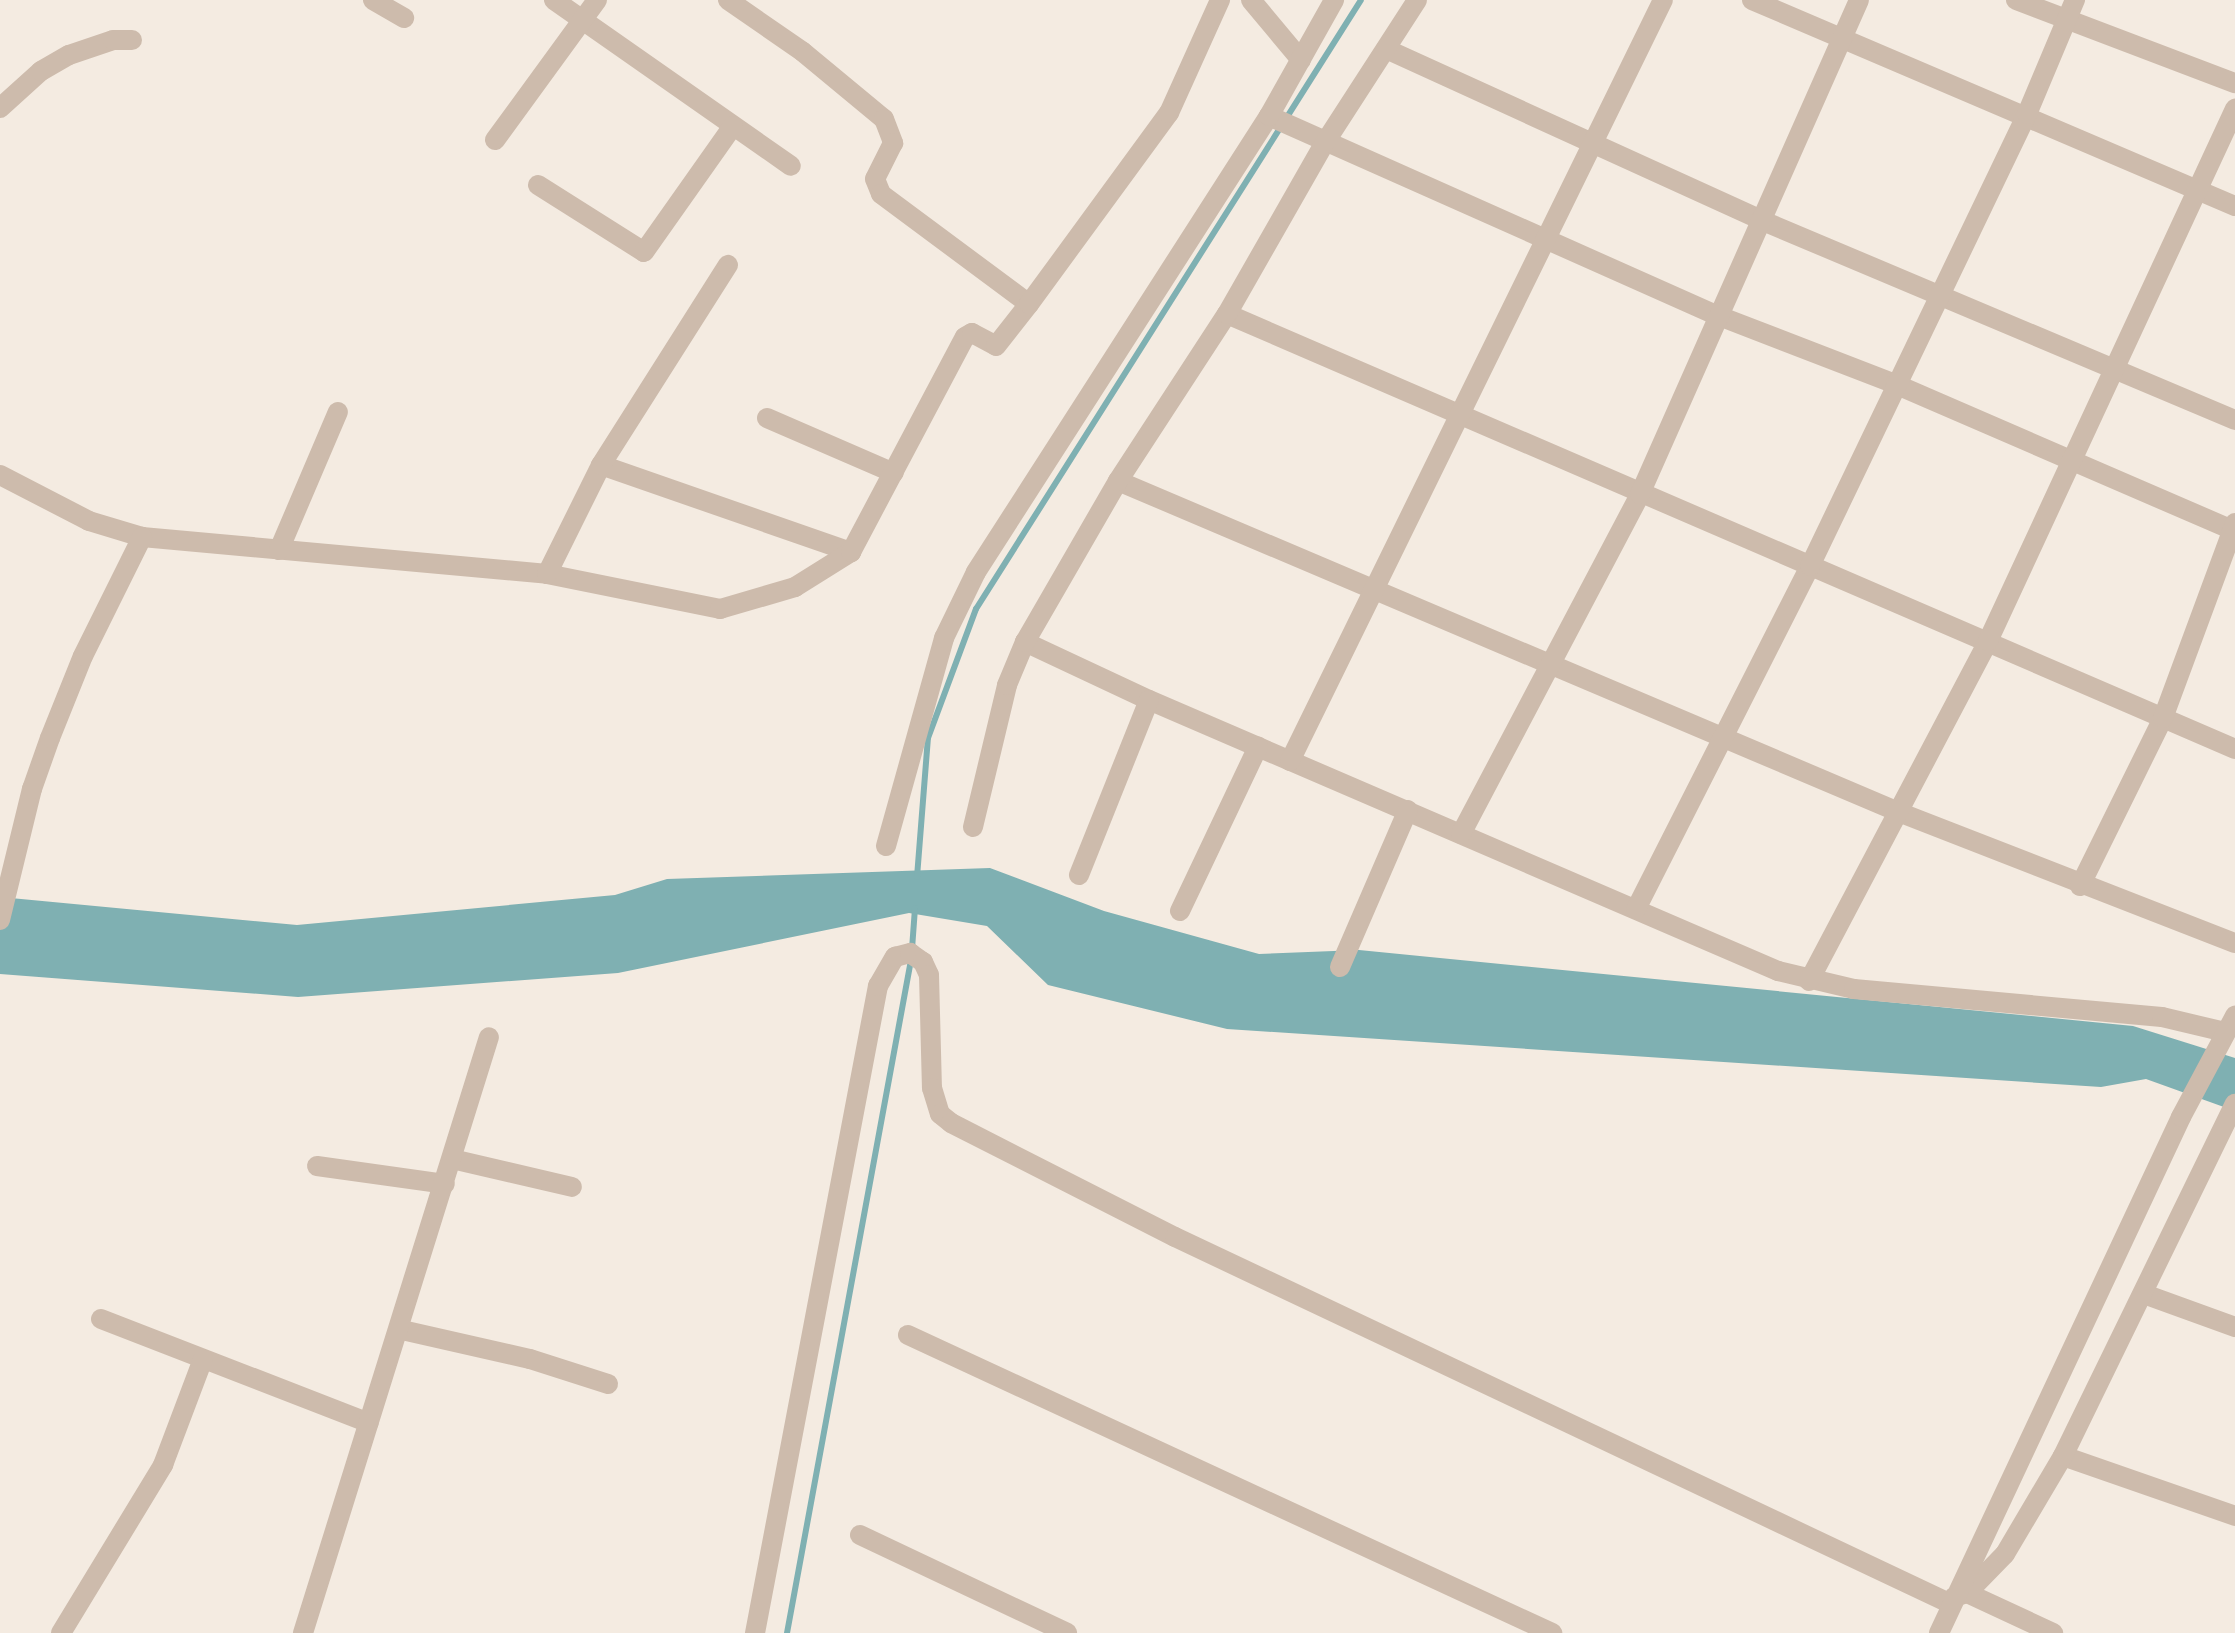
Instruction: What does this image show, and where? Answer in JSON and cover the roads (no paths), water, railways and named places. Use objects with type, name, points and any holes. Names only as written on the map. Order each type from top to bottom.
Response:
[{"type":"street","points":[[373,0],[404,18]]},
{"type":"street","points":[[554,0],[791,166]]},
{"type":"street","points":[[495,140],[597,0]]},
{"type":"street","points":[[728,0],[803,52],[884,119],[893,143],[875,179],[881,194],[1029,304]]},
{"type":"street","points":[[0,475],[89,521],[142,537],[547,574],[720,609],[795,587],[851,552],[965,337],[972,333],[996,346],[1169,113],[1220,0]]},
{"type":"street","points":[[1251,0],[1301,60]]},
{"type":"street","points":[[886,846],[924,702],[959,603],[1042,463],[1273,119],[1334,0]]},
{"type":"street","points":[[973,827],[1007,685],[1025,642],[1118,481],[1227,314],[1324,144],[1417,0]]},
{"type":"street","points":[[1290,761],[1463,416],[1663,0]]},
{"type":"street","points":[[1752,0],[2027,114],[2235,206]]},
{"type":"street","points":[[1461,834],[1640,494],[1859,0]]},
{"type":"street","points":[[2016,0],[2064,21],[2235,83]]},
{"type":"street","points":[[1636,909],[1810,566],[2027,114],[2075,0]]},
{"type":"street","points":[[0,108],[41,71],[69,55],[113,40],[132,40]]},
{"type":"street","points":[[1386,49],[1763,221],[2235,420]]},
{"type":"street","points":[[1809,981],[1901,813],[1988,641],[2235,109]]},
{"type":"street","points":[[1273,119],[1719,316],[1895,384],[2070,463],[2234,528],[2163,718],[2080,886]]},
{"type":"street","points":[[538,185],[644,252],[733,126]]},
{"type":"street","points":[[547,574],[601,465],[728,265]]},
{"type":"street","points":[[1227,314],[2235,749]]},
{"type":"street","points":[[279,550],[338,412]]},
{"type":"street","points":[[767,418],[894,473]]},
{"type":"street","points":[[601,465],[851,552]]},
{"type":"street","points":[[1118,481],[1724,735],[1901,813],[2080,886],[2235,943]]},
{"type":"street","points":[[0,920],[32,789],[50,738],[83,656],[142,537]]},
{"type":"street","points":[[1025,642],[1290,761],[1809,981],[1977,1003],[2162,1017],[2226,1030],[2181,1117],[1939,1633]]},
{"type":"street","points":[[1079,875],[1149,700]]},
{"type":"street","points":[[1180,911],[1258,747]]},
{"type":"street","points":[[1340,967],[1408,810]]},
{"type":"street","points":[[755,1633],[878,986],[886,966],[915,955],[932,1002],[934,1101],[951,1123],[1175,1237],[1957,1598],[2027,1629],[2053,1633]]},
{"type":"street","points":[[303,1633],[369,1423],[402,1330],[489,1037]]},
{"type":"street","points":[[1957,1598],[2005,1554],[2063,1456],[2235,1104]]},
{"type":"street","points":[[452,1159],[572,1187]]},
{"type":"street","points":[[317,1166],[445,1184]]},
{"type":"street","points":[[2144,1294],[2235,1327]]},
{"type":"street","points":[[101,1319],[369,1423]]},
{"type":"street","points":[[402,1330],[530,1359],[608,1384]]},
{"type":"street","points":[[908,1335],[1552,1633]]},
{"type":"street","points":[[61,1633],[163,1465],[203,1359]]},
{"type":"street","points":[[2063,1456],[2235,1516]]},
{"type":"street","points":[[860,1535],[1067,1633]]},
{"type":"water","points":[[990,868],[1104,911],[1259,954],[1359,950],[2133,1026],[2235,1058],[2235,1111],[2146,1079],[2101,1087],[1227,1029],[1048,985],[987,926],[909,913],[618,973],[298,997],[0,974],[0,897],[297,925],[615,895],[667,879]]},
{"type":"waterway","points":[[917,877],[928,738],[976,609],[1361,0]]},
{"type":"waterway","points":[[912,949],[915,908]]},
{"type":"waterway","points":[[787,1633],[911,960]]}]
